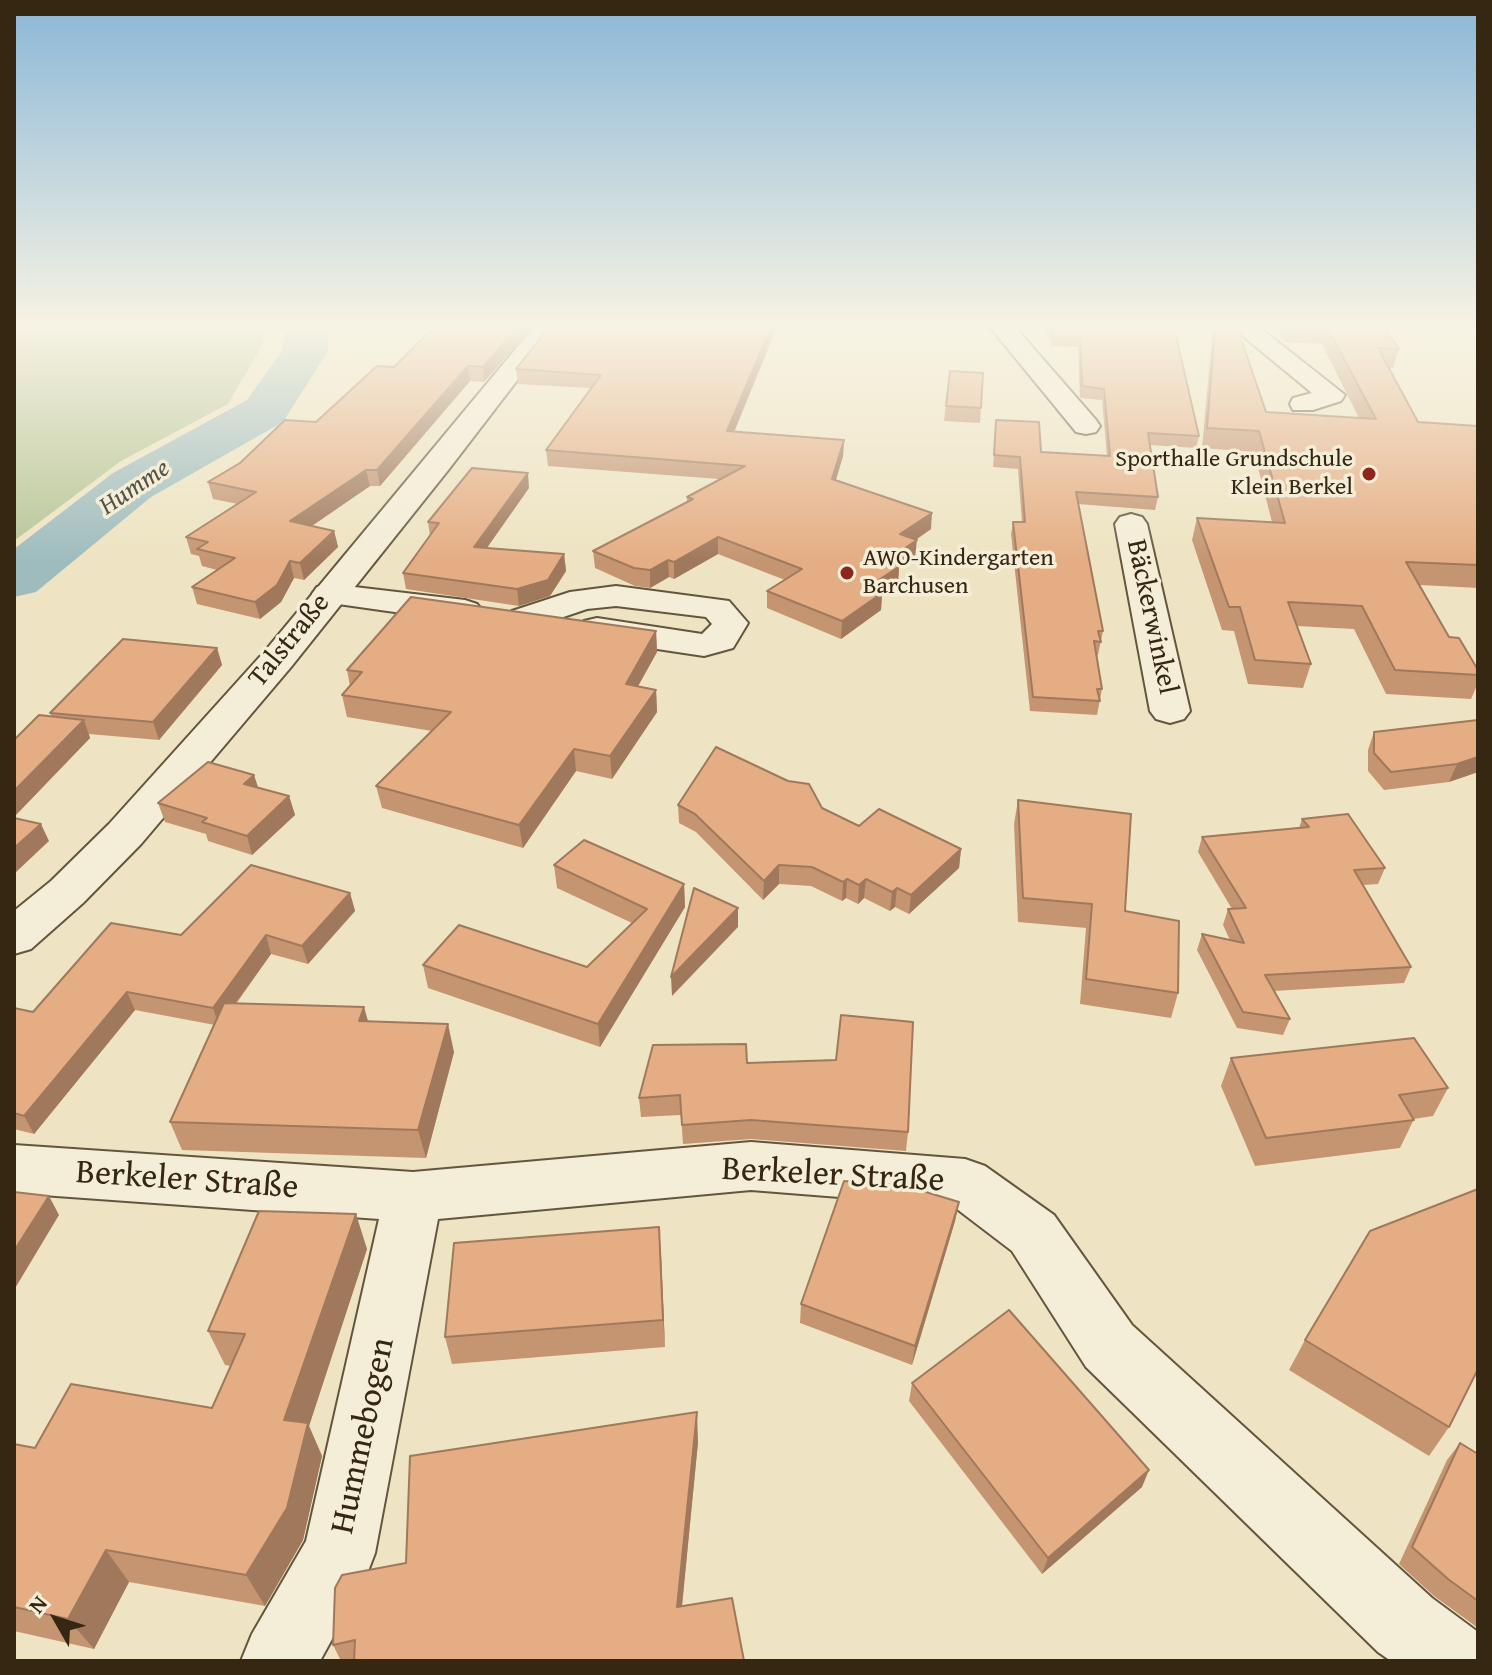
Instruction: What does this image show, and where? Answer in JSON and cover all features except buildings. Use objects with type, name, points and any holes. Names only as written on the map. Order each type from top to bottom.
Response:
[{"type":"street","name":"Talstraße","points":[[14,937],[67,892],[125,834],[296,639],[329,594],[485,405]]},
{"type":"street","points":[[1068,405],[1086,426]]},
{"type":"street","name":"Bäckerwinkel","points":[[1131,524],[1170,711]]},
{"type":"street","points":[[329,594],[525,619]]},
{"type":"street","name":"Berkeler Straße","points":[[14,1169],[413,1197],[751,1166],[965,1183],[1033,1233],[1109,1346],[1405,1625],[1454,1661]]},
{"type":"street","name":"Hummebogen","points":[[279,1661],[339,1553],[413,1197]]},
{"type":"green space","points":[[14,405],[226,405],[121,461],[14,541]]},
{"type":"waterway","name":"Humme","points":[[14,579],[132,485],[265,411],[269,405]]},
{"type":"place","name":"Sporthalle Grundschule Klein Berkel","points":[[1369,474]]},
{"type":"place","name":"AWO-Kindergarten Barchusen","points":[[847,573]]}]
